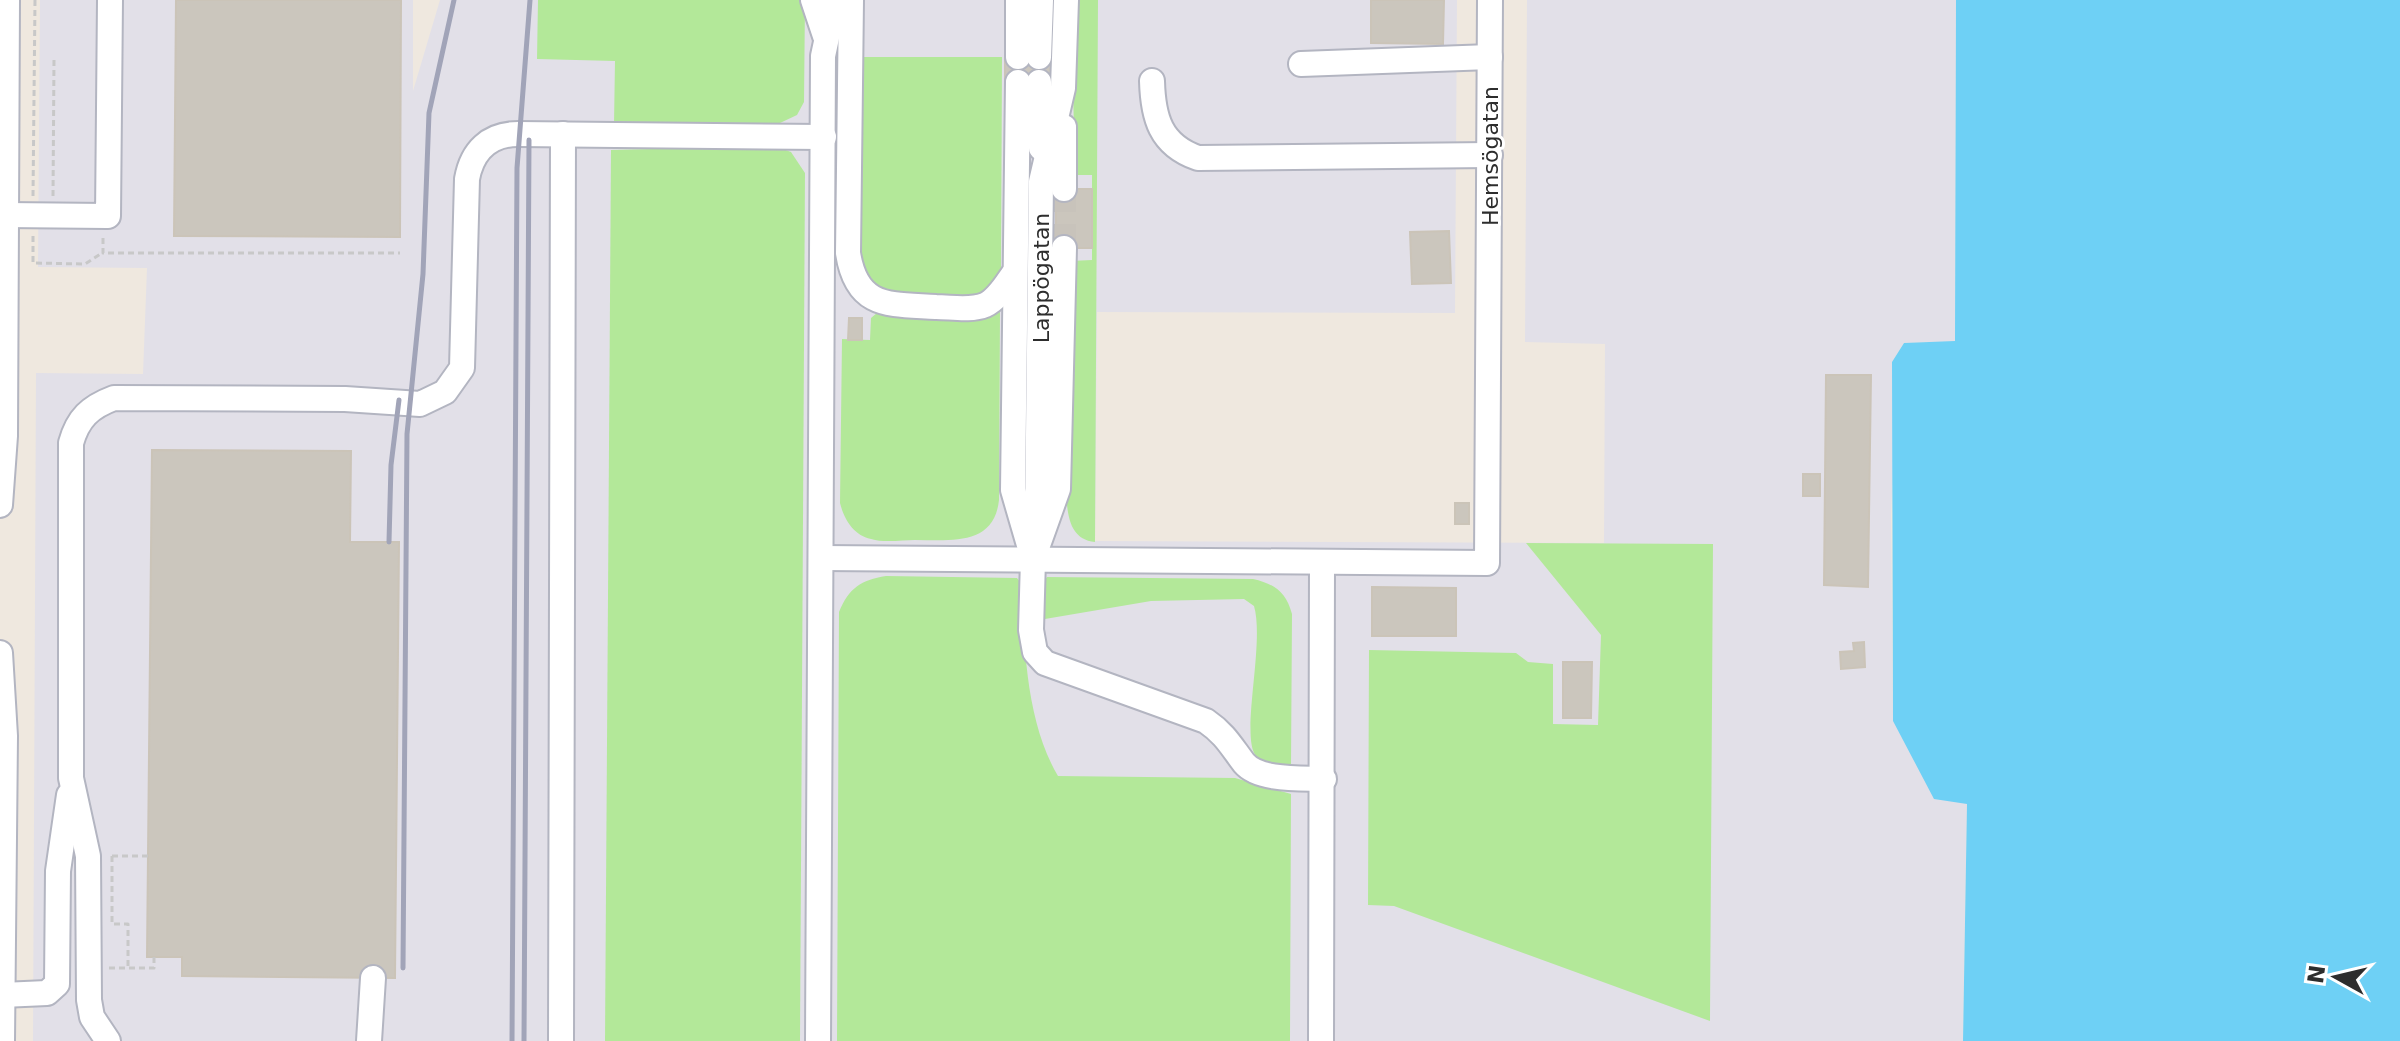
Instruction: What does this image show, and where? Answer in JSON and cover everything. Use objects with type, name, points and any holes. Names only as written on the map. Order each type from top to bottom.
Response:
[{"type":"street","points":[[0,505],[5,436],[7,0]]},
{"type":"street","points":[[5,215],[108,216],[110,0]]},
{"type":"street","points":[[813,0],[825,36]]},
{"type":"street","points":[[818,1041],[825,36],[835,0]]},
{"type":"street","points":[[851,0],[848,253],[859,286],[875,300],[892,306],[972,308],[993,300],[1014,273]]},
{"type":"street","name":"Lappögatan","points":[[1018,0],[1028,69],[1014,273],[1013,490],[1033,559]]},
{"type":"street","points":[[1041,0],[1028,69],[1053,186]]},
{"type":"street","name":"Lappögatan","points":[[1033,559],[1040,489],[1053,186],[1063,88],[1066,0]]},
{"type":"street","name":"Hemsögatan","points":[[1322,563],[1487,563],[1490,0]]},
{"type":"street","points":[[1301,64],[1490,57]]},
{"type":"street","points":[[1152,81],[1153,108],[1166,139],[1198,158],[1490,155]]},
{"type":"street","points":[[561,1041],[563,134]]},
{"type":"street","points":[[2,995],[47,993],[57,984],[58,871],[71,778],[71,443],[76,425],[86,412],[114,398],[345,399],[420,404],[435,399],[455,382],[462,368],[467,179],[475,154],[483,145],[504,135],[824,137]]},
{"type":"street","points":[[1064,248],[1058,489],[1033,559],[1031,630],[1035,652],[1045,663],[1206,721],[1223,733],[1246,765],[1265,773],[1324,779]]},
{"type":"street","points":[[821,558],[1322,563],[1324,779],[1321,1041]]},
{"type":"street","points":[[0,653],[2,1041]]},
{"type":"street","points":[[71,778],[100,856],[88,968],[92,1017],[108,1041]]},
{"type":"street","points":[[369,1041],[373,978]]},
{"type":"path","points":[[35,0],[43,215]]},
{"type":"path","points":[[54,59],[43,215],[33,263],[85,264],[103,253],[400,253]]},
{"type":"path","points":[[97,232],[102,237],[103,253]]},
{"type":"path","points":[[128,969],[128,924],[112,924],[100,856],[148,856]]},
{"type":"path","points":[[88,968],[154,968],[154,957]]},
{"type":"shaded area","points":[[40,0],[413,0],[413,91],[440,0],[1457,0],[1455,313],[1097,312],[1095,541],[1604,543],[1605,344],[1525,342],[1527,0],[1956,0],[1955,342],[1904,343],[1892,362],[1895,425],[1891,515],[1893,721],[1967,804],[1963,1041],[33,1041],[36,373],[143,374],[147,268],[38,267]]},
{"type":"green space","points":[[538,0],[805,0],[804,102],[797,115],[780,123],[614,124],[615,61],[537,59]]},
{"type":"green space","points":[[1071,0],[1098,0],[1095,542],[1077,534],[1067,505],[1070,261],[1092,260],[1092,175],[1075,175]]},
{"type":"green space","points":[[855,57],[1002,57],[1001,272],[985,291],[971,298],[881,295],[857,262]]},
{"type":"green space","points":[[775,146],[791,152],[805,173],[800,1041],[605,1041],[611,150]]},
{"type":"green space","points":[[1000,312],[999,500],[989,526],[980,533],[957,539],[882,541],[859,534],[847,520],[840,503],[842,339],[870,340],[871,318],[877,313],[980,318]]},
{"type":"green space","points":[[1526,543],[1713,544],[1710,1021],[1394,906],[1368,905],[1369,650],[1516,653],[1528,662],[1553,664],[1553,724],[1598,725],[1601,635]]},
{"type":"green space","points":[[886,576],[1017,578],[1023,586],[1026,659],[1033,709],[1039,733],[1058,776],[1235,778],[1291,794],[1290,1041],[837,1041],[839,612],[857,586]]},
{"type":"green space","points":[[1047,577],[1253,579],[1278,590],[1292,614],[1291,764],[1263,761],[1256,756],[1252,745],[1250,729],[1257,643],[1254,606],[1244,599],[1151,601],[1039,620],[1042,584]]},
{"type":"water","points":[[1956,0],[2400,0],[2400,1041],[1963,1041],[1967,804],[1934,799],[1893,721],[1892,362],[1904,343],[1955,341]]},
{"type":"building","points":[[176,0],[401,0],[400,237],[174,236]]},
{"type":"building","points":[[1371,0],[1444,0],[1443,44],[1371,43]]},
{"type":"building","points":[[1005,57],[1053,57],[1053,82],[1005,81]]},
{"type":"building","points":[[1056,189],[1092,189],[1092,248],[1056,248]]},
{"type":"building","points":[[1449,231],[1451,283],[1412,284],[1410,232]]},
{"type":"building","points":[[849,318],[862,318],[862,340],[848,340]]},
{"type":"building","points":[[1826,375],[1871,375],[1868,587],[1824,585]]},
{"type":"building","points":[[152,450],[351,451],[350,542],[399,542],[395,978],[182,976],[182,957],[147,957]]},
{"type":"building","points":[[1803,474],[1820,474],[1820,496],[1803,496]]},
{"type":"building","points":[[1455,503],[1469,503],[1469,524],[1455,524]]},
{"type":"building","points":[[1372,587],[1456,588],[1456,636],[1372,636]]},
{"type":"building","points":[[1864,642],[1865,667],[1841,669],[1840,652],[1854,651],[1853,643]]},
{"type":"building","points":[[1563,662],[1592,662],[1591,718],[1563,718]]},
{"type":"tunnel","points":[[1064,189],[1064,248]]},
{"type":"railway","points":[[403,968],[407,434],[423,274],[429,113],[454,0]]},
{"type":"railway","points":[[512,1041],[517,168],[530,0]]},
{"type":"railway","points":[[524,1041],[529,140]]},
{"type":"railway","points":[[389,542],[391,465],[399,400]]}]
